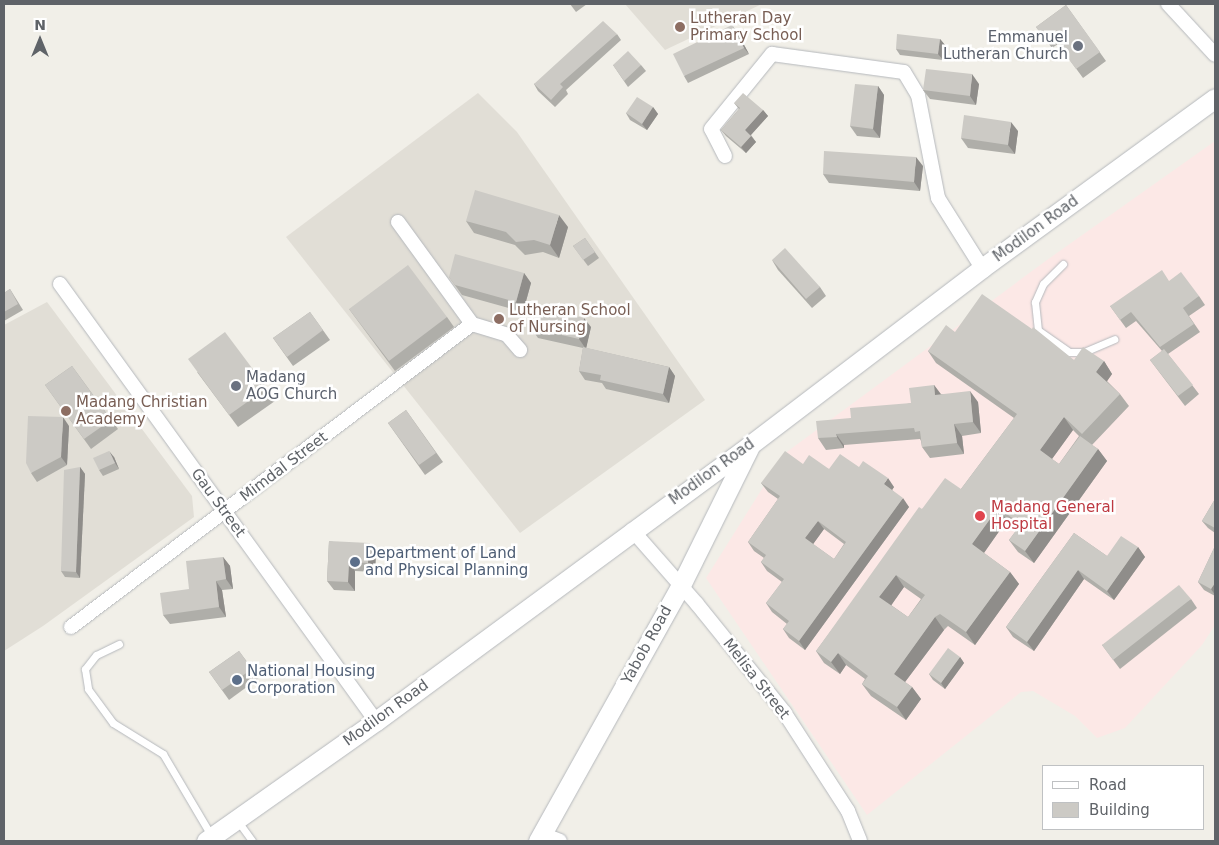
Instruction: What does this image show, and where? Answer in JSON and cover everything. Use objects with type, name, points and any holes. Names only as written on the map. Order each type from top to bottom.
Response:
[{"type":"main road","name":"Modilon Road","points":[[209,839],[376,721],[632,530],[750,445],[982,268],[1215,98]]},
{"type":"main road","name":"Yabob Road","points":[[540,838],[680,587],[750,445]]},
{"type":"street","points":[[1168,4],[1215,55]]},
{"type":"street","points":[[725,156],[711,129],[772,54],[904,72],[918,95],[938,198],[982,268]]},
{"type":"street","points":[[398,222],[472,324],[507,336],[520,350]]},
{"type":"street","name":"Gau Street","points":[[60,284],[376,721]]},
{"type":"street","name":"Mimdal Street","points":[[72,627],[472,324]]},
{"type":"street","name":"Melisa Street","points":[[632,530],[680,587],[697,604],[784,712],[848,811],[860,841]]},
{"type":"street","points":[[540,838],[560,841]]},
{"type":"lane","points":[[1064,264],[1043,284],[1035,302],[1038,330],[1069,352],[1084,352],[1114,339]]},
{"type":"lane","points":[[119,644],[96,655],[85,669],[88,689],[113,723],[163,754],[209,839]]},
{"type":"lane","points":[[237,820],[252,841]]},
{"type":"shaded area","name":"Lutheran Day Primary School","points":[[625,4],[762,4],[665,50]]},
{"type":"shaded area","name":"Lutheran School of Nursing","points":[[478,93],[517,132],[705,400],[520,533],[286,237]]},
{"type":"shaded area","name":"Madang General Hospital","points":[[1215,141],[1215,625],[1202,645],[1125,728],[1097,738],[1075,716],[1033,691],[1021,692],[867,815],[706,578],[784,454],[1047,260]]},
{"type":"shaded area","name":"Madang Christian Academy","points":[[47,302],[192,496],[194,517],[43,626],[4,651],[4,325]]},
{"type":"building","name":"Emmanuel Lutheran Church","points":[[1066,5],[1100,52],[1076,69],[1051,35],[1045,39],[1036,27]]},
{"type":"building","points":[[603,21],[617,34],[560,84],[563,87],[551,100],[534,84]]},
{"type":"building","points":[[732,25],[744,48],[684,76],[673,54]]},
{"type":"building","points":[[897,34],[940,39],[938,54],[896,49]]},
{"type":"building","points":[[628,51],[641,65],[624,81],[613,65]]},
{"type":"building","points":[[926,69],[972,74],[970,96],[923,90]]},
{"type":"building","points":[[855,84],[878,86],[873,129],[850,126]]},
{"type":"building","points":[[743,93],[763,110],[745,130],[751,136],[741,147],[721,130],[740,108],[734,103]]},
{"type":"building","points":[[637,97],[653,107],[642,124],[626,113]]},
{"type":"building","points":[[964,115],[1011,122],[1008,145],[961,138]]},
{"type":"building","points":[[824,151],[916,157],[914,182],[823,174]]},
{"type":"building","points":[[475,190],[559,215],[550,245],[534,240],[516,242],[506,232],[466,221]]},
{"type":"building","points":[[585,238],[595,252],[583,260],[573,246]]},
{"type":"building","points":[[785,248],[820,287],[806,299],[772,260]]},
{"type":"building","points":[[455,254],[524,273],[516,302],[455,285],[449,277]]},
{"type":"building","points":[[408,265],[447,317],[389,361],[349,309]]},
{"type":"building","points":[[1162,270],[1169,281],[1181,272],[1199,296],[1183,308],[1194,324],[1160,347],[1131,312],[1120,320],[1110,306]]},
{"type":"building","points":[[10,289],[18,304],[4,312],[4,293]]},
{"type":"building","points":[[982,294],[1032,329],[1033,327],[1074,360],[1083,347],[1104,361],[1096,372],[1120,394],[1082,434],[1064,417],[1040,450],[1059,464],[1080,436],[1098,449],[1025,551],[1009,540],[1021,524],[998,508],[972,544],[1010,572],[966,632],[940,614],[935,617],[894,674],[912,687],[897,707],[862,684],[868,676],[838,653],[831,662],[816,651],[919,507],[922,509],[945,478],[961,489],[1017,414],[928,351],[946,325],[955,332]],"holes":[[[896,575],[925,595],[908,617],[879,597]]]},
{"type":"building","points":[[536,307],[584,318],[579,339],[531,328]]},
{"type":"building","points":[[310,312],[323,330],[287,357],[273,338]]},
{"type":"building","name":"Madang AOG Church","points":[[225,332],[267,388],[229,415],[188,359]]},
{"type":"building","points":[[583,347],[669,367],[663,394],[600,380],[601,375],[579,371]]},
{"type":"building","points":[[1164,349],[1193,385],[1178,396],[1150,360]]},
{"type":"building","points":[[72,366],[111,420],[84,439],[45,385]]},
{"type":"building","points":[[934,385],[935,395],[970,391],[973,422],[954,424],[957,443],[922,447],[920,431],[915,432],[914,428],[836,434],[837,437],[818,438],[816,421],[851,418],[850,408],[911,403],[909,388]]},
{"type":"building","points":[[406,410],[436,453],[419,465],[388,423]]},
{"type":"building","points":[[28,416],[63,417],[61,457],[31,473],[26,463]]},
{"type":"building","points":[[109,451],[115,463],[99,470],[93,458]]},
{"type":"building","points":[[785,451],[803,464],[809,455],[829,469],[840,454],[859,467],[863,461],[888,478],[884,484],[903,498],[799,641],[783,629],[789,621],[766,603],[784,579],[761,562],[766,555],[748,542],[780,496],[761,483]],"holes":[[[818,521],[846,542],[834,559],[805,538]]]},
{"type":"building","points":[[80,467],[76,572],[61,571],[64,470]]},
{"type":"building","points":[[1215,499],[1215,528],[1202,521]]},
{"type":"building","points":[[1074,533],[1107,556],[1121,536],[1138,547],[1107,591],[1078,570],[1027,642],[1006,627]]},
{"type":"building","points":[[329,541],[369,543],[368,563],[349,562],[348,582],[327,581]]},
{"type":"building","points":[[1215,546],[1215,583],[1211,589],[1198,582]]},
{"type":"building","points":[[223,557],[226,579],[216,581],[219,607],[163,615],[160,593],[189,589],[186,561]]},
{"type":"building","points":[[1179,585],[1191,599],[1113,660],[1102,645]]},
{"type":"building","points":[[948,648],[960,657],[941,683],[929,674]]},
{"type":"building","points":[[239,651],[252,669],[222,690],[209,672]]},
{"type":"place","name":"Lutheran Day Primary School","points":[[680,27]]},
{"type":"place","name":"Emmanuel Lutheran Church","points":[[1078,46]]},
{"type":"place","name":"Lutheran School of Nursing","points":[[499,319]]},
{"type":"place","name":"Madang AOG Church","points":[[236,386]]},
{"type":"place","name":"Madang Christian Academy","points":[[66,411]]},
{"type":"place","name":"Madang General Hospital","points":[[980,516]]},
{"type":"place","name":"Department of Land and Physical Planning","points":[[355,562]]},
{"type":"place","name":"National Housing Corporation","points":[[237,680]]}]
